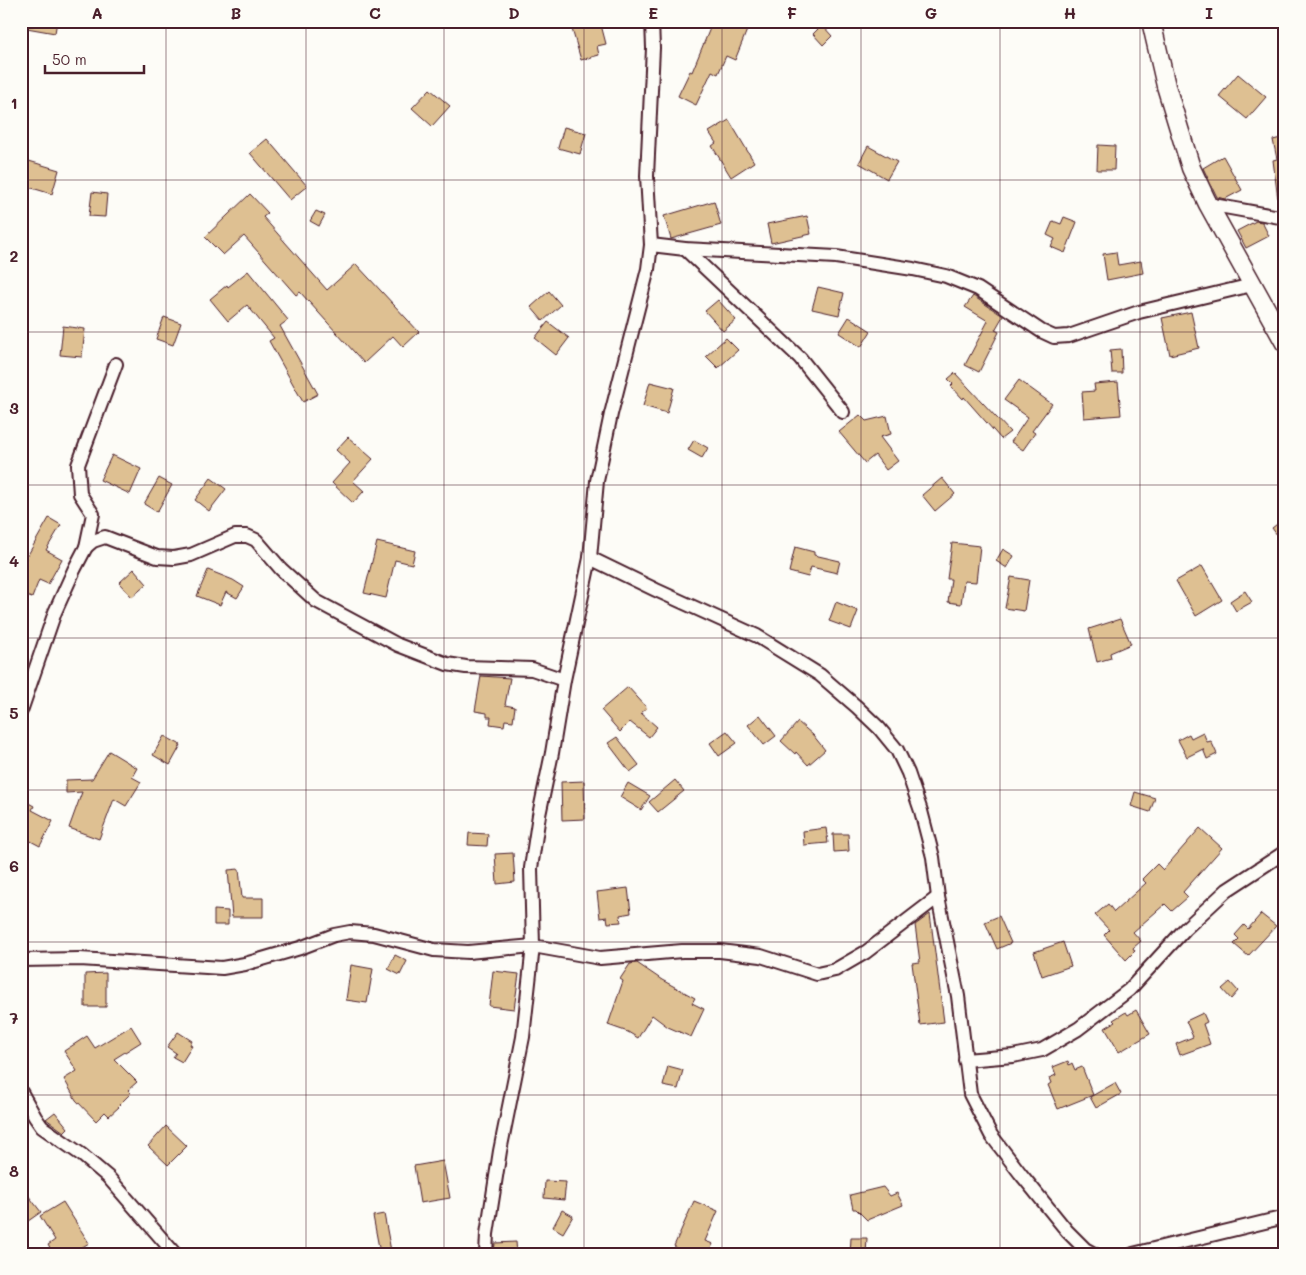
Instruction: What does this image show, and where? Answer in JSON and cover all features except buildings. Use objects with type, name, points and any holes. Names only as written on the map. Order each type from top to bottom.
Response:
[{"type":"main road","points":[[1151,21],[1166,86],[1191,168],[1208,204],[1285,343]]},
{"type":"street","points":[[486,1254],[487,1234],[500,1151],[523,1037],[533,946],[531,868],[539,814],[552,753],[564,680],[590,558],[596,481],[648,269],[651,245],[647,176],[654,48],[652,21]]},
{"type":"street","points":[[1208,204],[1285,218]]},
{"type":"street","points":[[651,245],[685,249],[836,257],[946,276],[978,289],[1041,331],[1054,337],[1069,336],[1139,312],[1252,285]]},
{"type":"street","points":[[685,249],[800,358],[844,412]]},
{"type":"street","points":[[21,712],[55,612],[86,546],[93,514],[80,494],[78,465],[116,364]]},
{"type":"street","points":[[86,546],[93,541],[105,537],[157,557],[174,558],[191,555],[235,536],[247,536],[256,540],[281,569],[316,601],[398,646],[448,664],[466,667],[532,669],[564,680]]},
{"type":"street","points":[[590,558],[757,636],[820,675],[879,728],[897,750],[908,773],[921,810],[933,857],[938,897],[958,996],[970,1094],[991,1136],[1085,1252]]},
{"type":"street","points":[[965,1060],[1013,1056],[1042,1050],[1078,1029],[1130,990],[1185,929],[1227,890],[1285,852]]},
{"type":"street","points":[[21,960],[80,959],[222,968],[245,964],[300,948],[334,935],[350,932],[374,934],[434,950],[468,952],[533,946],[600,958],[682,950],[720,951],[761,956],[817,974],[835,970],[866,952],[938,897]]},
{"type":"street","points":[[21,1092],[42,1126],[82,1155],[108,1177],[175,1254]]},
{"type":"street","points":[[1133,1254],[1285,1217]]}]
